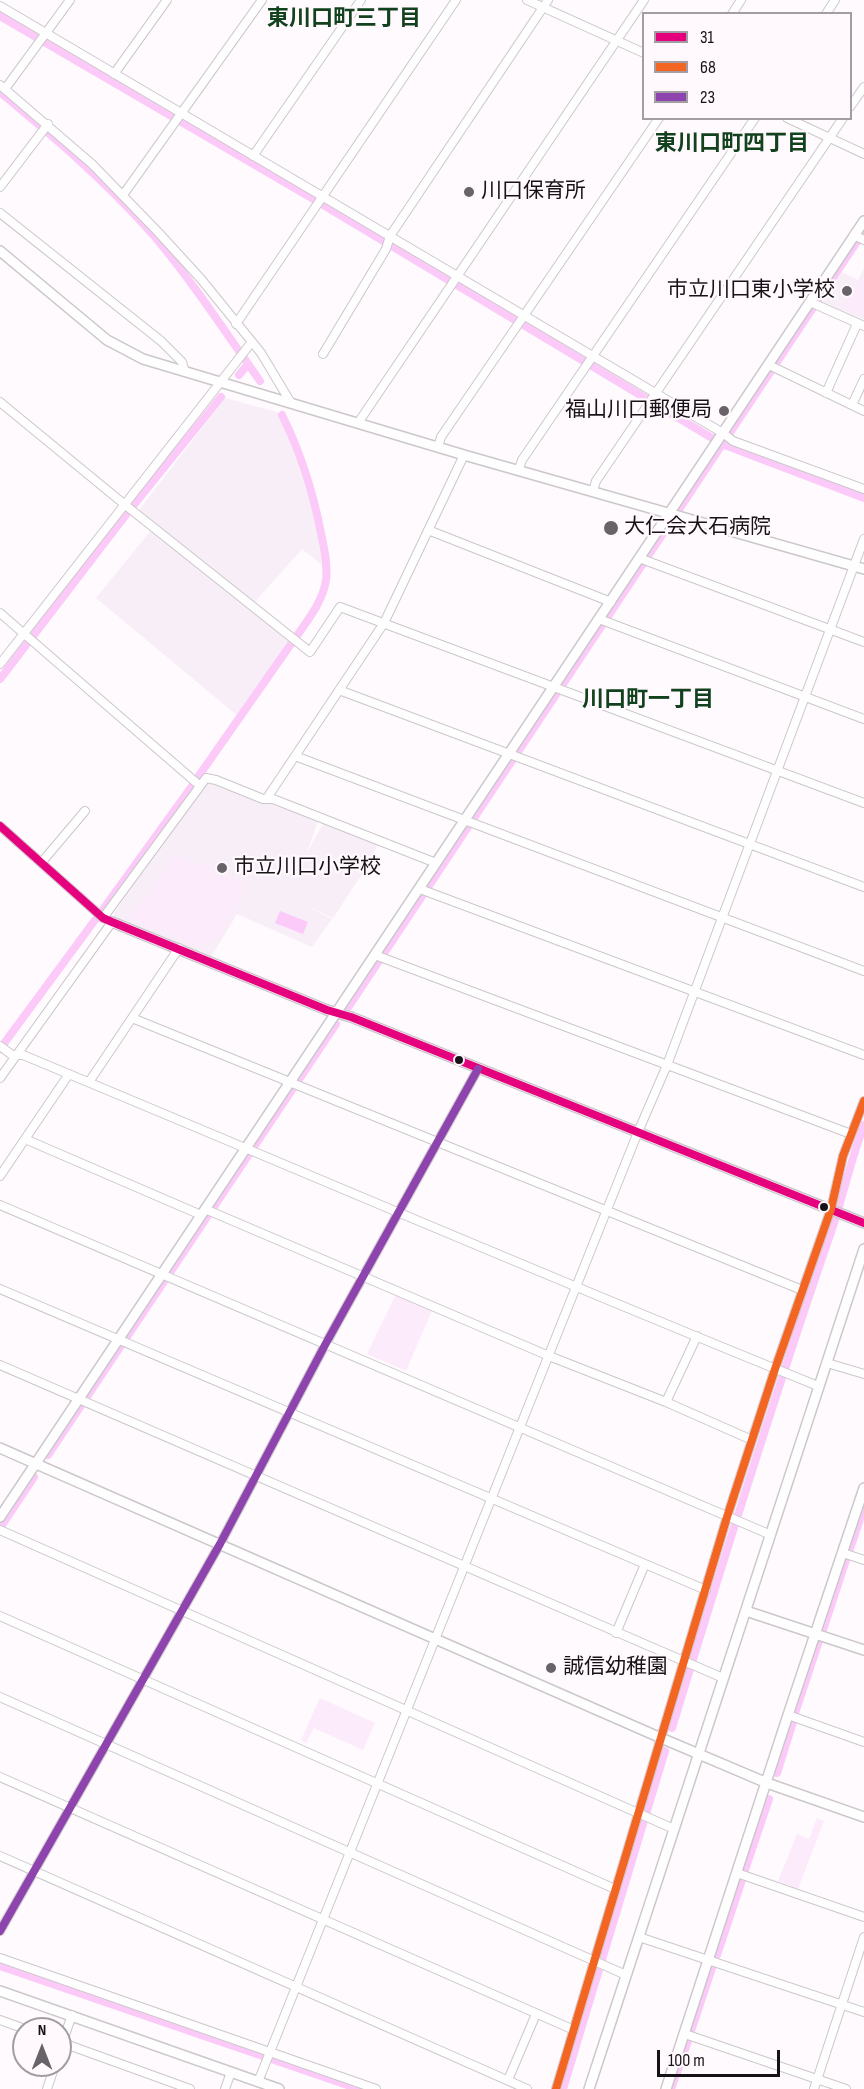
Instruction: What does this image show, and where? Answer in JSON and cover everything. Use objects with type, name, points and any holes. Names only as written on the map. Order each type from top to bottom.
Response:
[{"type":"street","points":[[70,0],[3,87],[123,195],[201,279],[267,363],[291,403]]},
{"type":"street","points":[[114,74],[167,0]]},
{"type":"street","points":[[123,195],[262,0]]},
{"type":"street","points":[[253,156],[361,0]]},
{"type":"street","points":[[236,324],[456,0]]},
{"type":"street","points":[[527,0],[546,4],[642,52]]},
{"type":"street","points":[[358,423],[455,276],[644,0]]},
{"type":"street","points":[[323,354],[386,249],[389,238],[546,4]]},
{"type":"street","points":[[0,6],[43,37],[114,74],[178,117],[253,156],[319,201],[389,238],[524,316],[656,395],[720,437],[864,489]]},
{"type":"street","points":[[852,104],[864,87]]},
{"type":"street","points":[[438,447],[441,437],[658,120]]},
{"type":"street","points":[[519,469],[522,460],[754,120]]},
{"type":"street","points":[[791,120],[864,154]]},
{"type":"street","points":[[592,491],[842,120]]},
{"type":"street","points":[[0,187],[45,127]]},
{"type":"street","points":[[0,213],[161,341],[182,362],[185,372]]},
{"type":"street","points":[[0,1517],[864,221]]},
{"type":"street","points":[[854,235],[864,240]]},
{"type":"street","points":[[0,251],[106,340],[143,359],[438,447],[859,567]]},
{"type":"street","points":[[810,302],[861,325],[826,393]]},
{"type":"street","points":[[0,664],[28,637],[251,343]]},
{"type":"street","points":[[769,365],[864,411]]},
{"type":"street","points":[[852,405],[864,379]]},
{"type":"street","points":[[0,402],[128,508],[310,652],[340,607],[864,803]]},
{"type":"street","points":[[267,798],[384,623],[464,454]]},
{"type":"street","points":[[428,530],[611,602]]},
{"type":"street","points":[[258,2082],[638,1131],[667,1065],[830,630],[859,567],[864,539]]},
{"type":"street","points":[[639,558],[864,642]]},
{"type":"street","points":[[0,613],[199,785]]},
{"type":"street","points":[[599,619],[864,719]]},
{"type":"street","points":[[339,690],[864,887]]},
{"type":"street","points":[[295,756],[864,971]]},
{"type":"street","points":[[0,1078],[199,785],[206,778],[263,799],[273,799],[436,863]]},
{"type":"street","points":[[41,863],[85,811]]},
{"type":"street","points":[[0,826],[108,920],[864,1223]]},
{"type":"street","points":[[420,889],[864,1055]]},
{"type":"street","points":[[89,1082],[178,948]]},
{"type":"street","points":[[375,954],[851,1134]]},
{"type":"street","points":[[132,1018],[802,1290]]},
{"type":"street","points":[[1,1047],[12,1055],[23,1055],[89,1082],[818,1386]]},
{"type":"street","points":[[0,1931],[3,1921],[71,1809],[220,1544],[325,1345],[478,1069]]},
{"type":"street","points":[[0,1176],[69,1074]]},
{"type":"street","points":[[556,2089],[727,1517],[802,1290],[837,1213],[843,1156],[864,1101]]},
{"type":"street","points":[[25,1139],[549,1356],[666,1402],[752,1440]]},
{"type":"street","points":[[0,1205],[771,1535]]},
{"type":"street","points":[[589,2089],[864,1249]]},
{"type":"street","points":[[0,1289],[706,1590]]},
{"type":"street","points":[[666,1402],[697,1336]]},
{"type":"street","points":[[827,1363],[864,1374]]},
{"type":"street","points":[[0,1365],[723,1678]]},
{"type":"street","points":[[0,1448],[767,1784],[864,1817]]},
{"type":"street","points":[[666,2089],[864,1488]]},
{"type":"street","points":[[0,1530],[675,1829]]},
{"type":"street","points":[[843,1553],[864,1560]]},
{"type":"street","points":[[616,1633],[645,1564]]},
{"type":"street","points":[[746,1611],[864,1650]]},
{"type":"street","points":[[0,1616],[615,1889]]},
{"type":"street","points":[[0,1697],[626,1975]]},
{"type":"street","points":[[788,1715],[864,1742]]},
{"type":"street","points":[[0,1777],[574,2030]]},
{"type":"street","points":[[0,1856],[527,2089]]},
{"type":"street","points":[[737,1873],[864,1917]]},
{"type":"street","points":[[639,1937],[864,2012]]},
{"type":"street","points":[[814,2089],[864,1938]]},
{"type":"street","points":[[0,1958],[376,2089]]},
{"type":"street","points":[[0,1991],[279,2089]]},
{"type":"street","points":[[508,2080],[536,2014]]},
{"type":"street","points":[[685,2034],[846,2089]]},
{"type":"street","points":[[72,2048],[190,2089]]},
{"type":"street","points":[[225,2089],[231,2072]]},
{"type":"shaded area","name":"市立川口東小学校","points":[[864,268],[864,320],[822,302],[842,272],[858,280]]},
{"type":"shaded area","points":[[864,277],[864,316],[841,307],[855,282],[861,284]]},
{"type":"shaded area","points":[[225,398],[277,412],[301,468],[315,516],[322,565],[302,549],[254,603],[293,635],[238,716],[96,598],[156,524],[139,510]]},
{"type":"shaded area","name":"市立川口小学校","points":[[207,782],[215,782],[318,820],[307,853],[324,822],[378,843],[370,862],[333,918],[301,903],[332,919],[312,947],[237,914],[211,957],[114,917],[114,913]]},
{"type":"shaded area","points":[[171,852],[246,884],[235,914],[216,942],[206,939],[203,946],[192,945],[128,918],[166,868]]},
{"type":"shaded area","points":[[280,911],[308,922],[303,934],[275,923]]},
{"type":"shaded area","points":[[398,1290],[434,1306],[406,1371],[367,1354]]},
{"type":"shaded area","points":[[320,1698],[375,1723],[363,1750],[314,1728],[306,1743],[301,1740]]},
{"type":"shaded area","points":[[817,1818],[824,1821],[798,1889],[778,1881],[797,1834],[809,1839]]},
{"type":"waterway","points":[[0,16],[310,197],[722,444],[864,498]]},
{"type":"waterway","points":[[0,92],[99,179],[154,236],[195,289],[260,381]]},
{"type":"waterway","points":[[349,1006],[864,231]]},
{"type":"waterway","points":[[239,375],[248,364]]},
{"type":"waterway","points":[[0,679],[128,512],[221,397]]},
{"type":"waterway","points":[[282,415],[301,458],[310,488],[318,518],[326,568],[322,595],[296,637]]},
{"type":"waterway","points":[[198,777],[291,644]]},
{"type":"waterway","points":[[104,908],[192,786]]},
{"type":"waterway","points":[[0,1049],[95,920]]},
{"type":"waterway","points":[[48,1455],[336,1024]]},
{"type":"waterway","points":[[672,1728],[748,1482],[834,1224],[864,1125]]},
{"type":"waterway","points":[[0,1528],[34,1477]]},
{"type":"waterway","points":[[850,1549],[864,1507]]},
{"type":"waterway","points":[[823,1630],[846,1560]]},
{"type":"waterway","points":[[795,1713],[819,1641]]},
{"type":"waterway","points":[[777,1773],[793,1722]]},
{"type":"waterway","points":[[563,2089],[665,1751]]},
{"type":"waterway","points":[[745,1870],[769,1799]]},
{"type":"waterway","points":[[717,1955],[742,1880]]},
{"type":"waterway","points":[[0,1966],[359,2089]]},
{"type":"waterway","points":[[691,2031],[712,1968]]},
{"type":"waterway","points":[[671,2089],[688,2041]]},
{"type":"transit line","name":"31","points":[[0,826],[103,918],[327,1010],[351,1017],[864,1223]]},
{"type":"transit line","name":"23","points":[[0,1931],[220,1544],[325,1345],[478,1069]]},
{"type":"transit line","name":"68","points":[[556,2089],[727,1517],[775,1369],[831,1209],[843,1156],[864,1101]]},
{"type":"place","name":"川口保育所","points":[[469,192]]},
{"type":"place","name":"市立川口東小学校","points":[[847,291]]},
{"type":"place","name":"福山川口郵便局","points":[[724,411]]},
{"type":"place","name":"大仁会大石病院","points":[[611,528]]},
{"type":"place","name":"市立川口小学校","points":[[222,868]]},
{"type":"place","name":"誠信幼稚園","points":[[551,1668]]},
{"type":"district","name":"東川口町三丁目","points":[[344,19]]},
{"type":"district","name":"東川口町四丁目","points":[[732,144]]},
{"type":"district","name":"川口町一丁目","points":[[648,700]]}]
